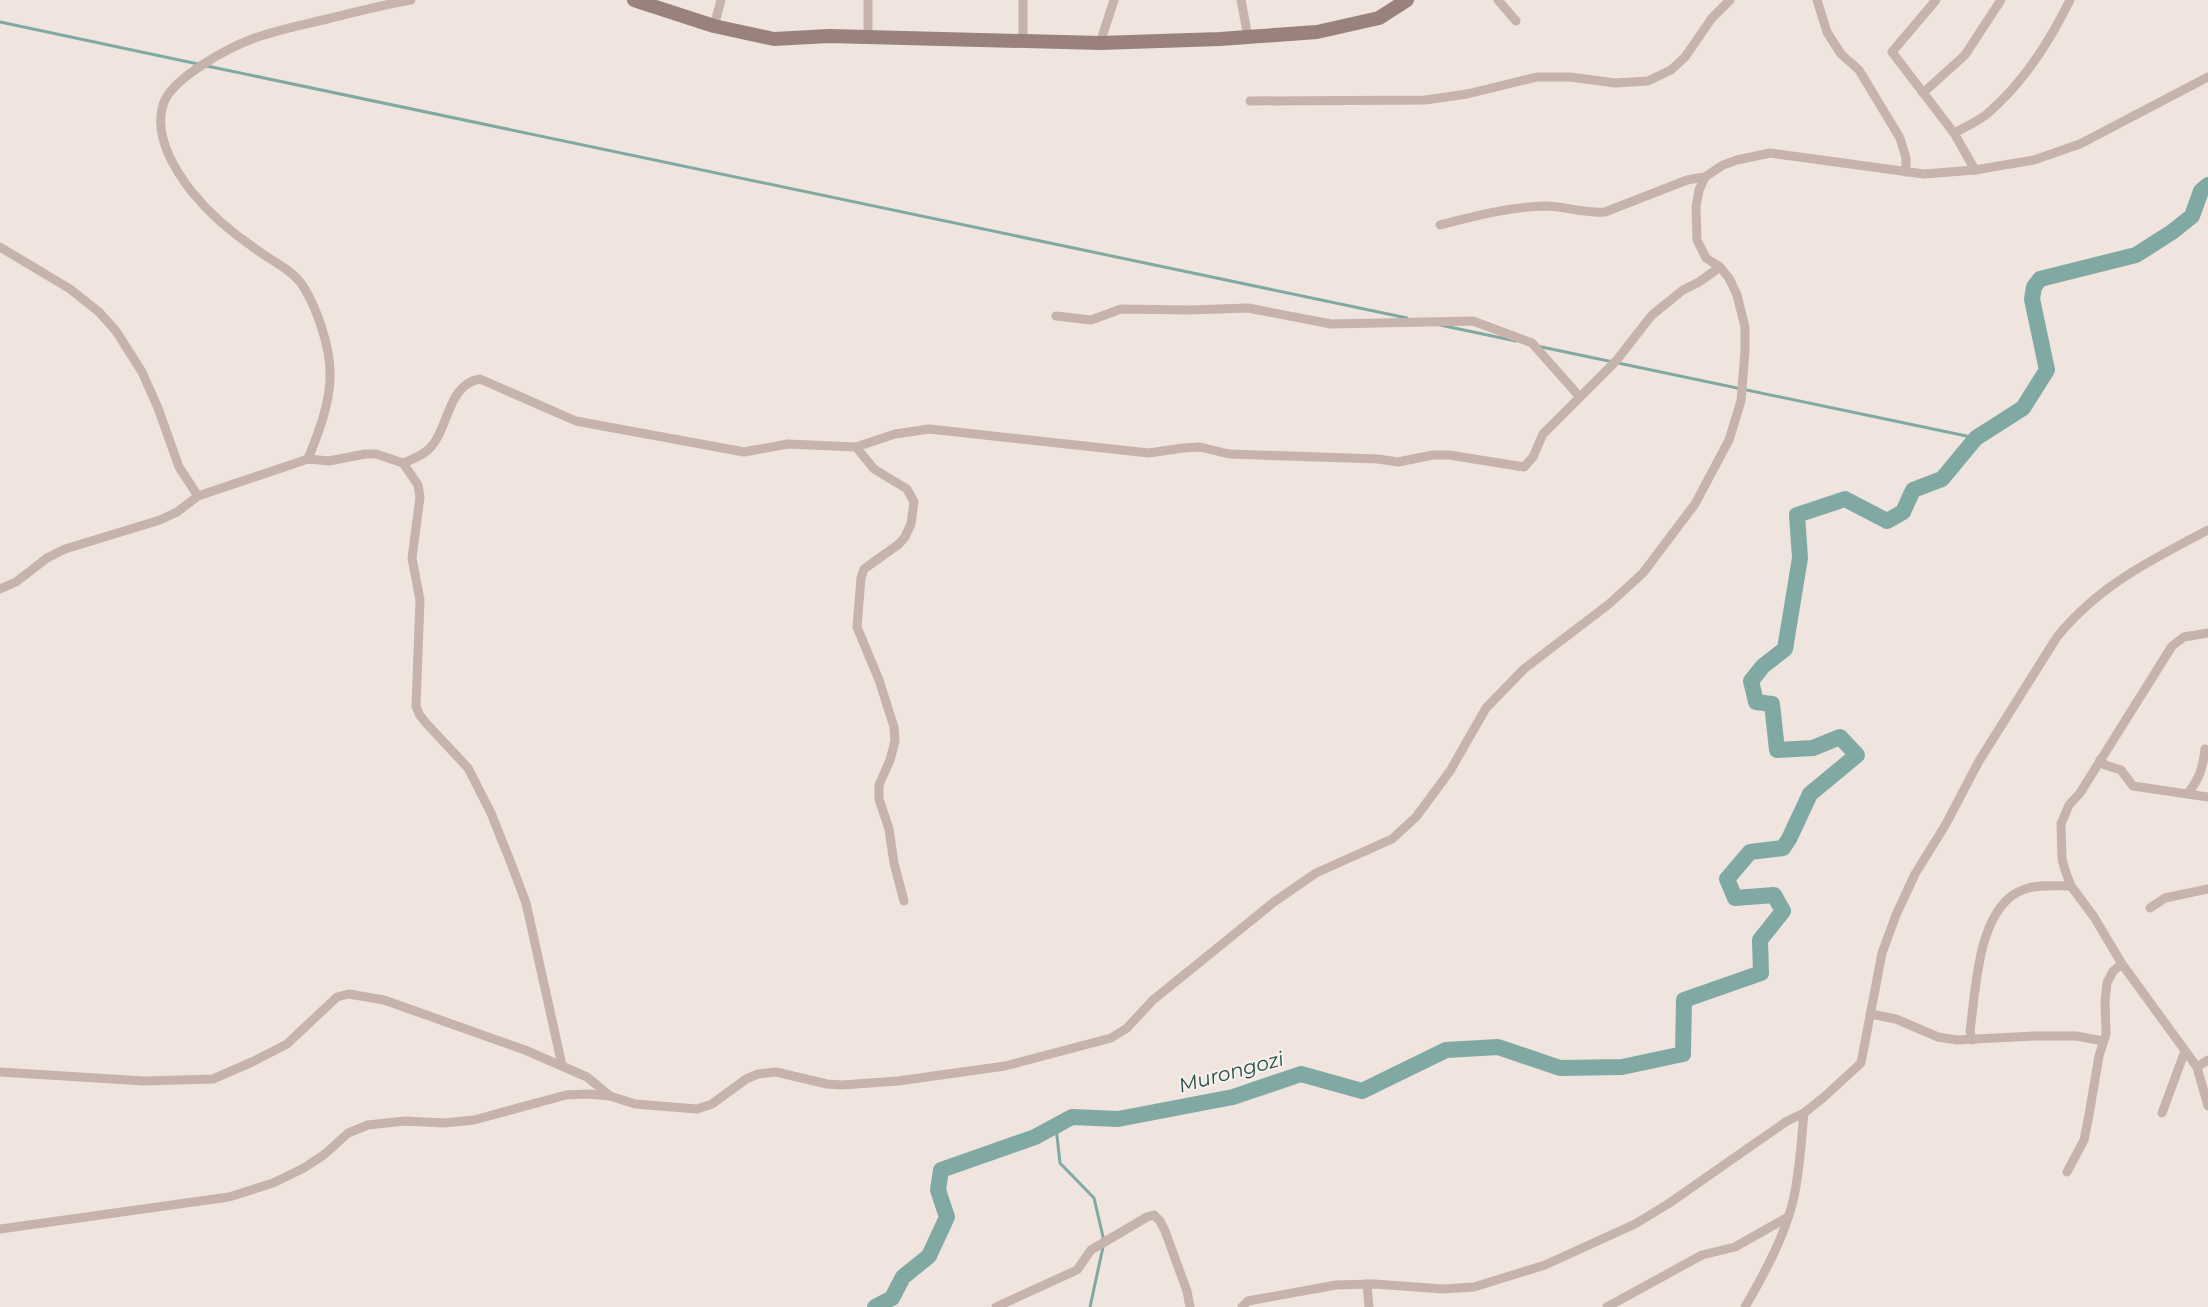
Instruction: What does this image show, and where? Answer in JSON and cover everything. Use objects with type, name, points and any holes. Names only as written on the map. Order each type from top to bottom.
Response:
[{"type":"street","points":[[308,459],[328,396],[330,376],[321,327],[312,301],[292,273],[239,237],[191,191],[168,153],[162,136],[163,103],[176,85],[192,72],[251,39],[363,9],[411,0]]},
{"type":"street","points":[[634,0],[714,26],[774,39],[829,36],[1100,42],[1248,37],[1317,32],[1343,28],[1379,18],[1407,0]]},
{"type":"street","points":[[714,26],[721,0]]},
{"type":"street","points":[[868,0],[868,37]]},
{"type":"street","points":[[1023,0],[1023,41]]},
{"type":"street","points":[[1100,42],[1114,0]]},
{"type":"street","points":[[1241,0],[1248,37]]},
{"type":"street","points":[[1498,0],[1516,21]]},
{"type":"street","points":[[1250,101],[1425,100],[1467,94],[1537,77],[1570,77],[1615,83],[1648,81],[1671,70],[1685,57],[1712,18],[1730,0]]},
{"type":"street","points":[[1817,0],[1827,32],[1841,54],[1859,70],[1900,138],[1906,158],[1906,172]]},
{"type":"street","points":[[1936,0],[1892,52],[1954,134],[1975,170]]},
{"type":"street","points":[[1923,93],[1965,55],[2001,0]]},
{"type":"street","points":[[1954,134],[1986,115],[2022,77],[2070,0]]},
{"type":"street","points":[[1440,225],[1492,212],[1526,207],[1549,206],[1597,213],[1605,212],[1687,180],[1705,177],[1723,165],[1770,153],[1906,172],[1943,174],[2034,160],[2080,144],[2208,77]]},
{"type":"street","points":[[0,1228],[229,1197],[273,1183],[304,1168],[325,1154],[348,1133],[368,1125],[405,1121],[444,1123],[474,1120],[566,1095],[610,1096],[635,1104],[697,1109],[712,1104],[746,1079],[758,1074],[776,1071],[826,1084],[842,1085],[898,1081],[1005,1066],[1111,1038],[1127,1028],[1153,1000],[1274,902],[1316,873],[1392,838],[1416,817],[1450,771],[1486,708],[1524,669],[1609,604],[1643,573],[1695,504],[1730,440],[1741,401],[1745,327],[1737,295],[1729,278],[1720,267],[1706,258],[1697,240],[1696,207],[1699,190],[1705,177]]},
{"type":"street","points":[[0,247],[70,290],[99,312],[116,331],[142,372],[161,414],[179,467],[198,496]]},
{"type":"street","points":[[403,463],[429,450],[438,436],[458,391],[470,381],[480,379],[576,422],[720,449],[753,452],[788,444],[856,447],[896,434],[929,429],[1149,453],[1200,447],[1229,454],[1378,459],[1398,462],[1433,455],[1449,455],[1524,467],[1533,457],[1543,434],[1616,361],[1652,315],[1683,290],[1720,267]]},
{"type":"street","points":[[1056,316],[1091,320],[1121,309],[1248,308],[1331,324],[1473,321],[1532,343],[1579,396]]},
{"type":"street","points":[[856,447],[874,469],[907,489],[914,502],[911,524],[905,537],[899,544],[864,569],[861,578],[857,627],[879,680],[894,727],[895,741],[879,785],[879,800],[889,829],[894,863],[904,902]]},
{"type":"street","points":[[0,589],[16,582],[47,558],[65,549],[160,520],[177,512],[198,496],[308,459],[329,461],[376,454],[403,463],[418,485],[420,497],[412,558],[420,600],[416,706],[418,714],[468,768],[491,813],[510,858],[526,903],[562,1065]]},
{"type":"street","points":[[1242,1307],[1248,1301],[1336,1285],[1367,1284],[1443,1289],[1474,1287],[1545,1265],[1635,1224],[1668,1204],[1787,1121],[1804,1113],[1843,1082],[1861,1063],[1884,945],[1915,874],[1946,824],[1984,753],[2057,637],[2072,619],[2099,595],[2137,569],[2208,530]]},
{"type":"street","points":[[2208,633],[2184,637],[2172,646],[2063,817],[2062,859],[2071,886],[2094,917],[2122,964],[2198,1067],[2208,1106]]},
{"type":"street","points":[[2188,793],[2201,772],[2205,749]]},
{"type":"street","points":[[2100,760],[2105,765],[2121,770],[2133,786],[2208,797]]},
{"type":"street","points":[[1972,1040],[1970,1031],[1980,952],[1998,911],[2022,890],[2045,886],[2071,886]]},
{"type":"street","points":[[2150,908],[2165,898],[2208,889]]},
{"type":"street","points":[[2067,1172],[2084,1140],[2106,1034],[2107,983],[2113,971],[2122,964]]},
{"type":"street","points":[[0,1072],[144,1081],[213,1079],[287,1044],[337,997],[349,994],[384,1000],[442,1019],[562,1065],[587,1077],[610,1096]]},
{"type":"street","points":[[1871,1014],[1896,1019],[1938,1037],[1972,1040],[2076,1036],[2103,1041]]},
{"type":"street","points":[[2163,1113],[2185,1051]]},
{"type":"street","points":[[2198,1067],[2208,1060]]},
{"type":"street","points":[[1745,1307],[1764,1273],[1788,1218],[1798,1167],[1804,1113]]},
{"type":"street","points":[[996,1307],[1077,1270],[1091,1250],[1147,1216],[1154,1215],[1161,1221],[1165,1231],[1187,1291],[1190,1307]]},
{"type":"street","points":[[1607,1307],[1702,1255],[1735,1246],[1788,1218]]},
{"type":"street","points":[[1367,1284],[1369,1307]]},
{"type":"waterway","points":[[0,22],[198,64]]},
{"type":"waterway","points":[[207,66],[1407,318]]},
{"type":"waterway","name":"Murongozi","points":[[875,1307],[892,1298],[903,1277],[929,1256],[947,1217],[938,1190],[941,1170],[1035,1137],[1072,1117],[1118,1119],[1233,1097],[1301,1074],[1362,1091],[1446,1050],[1498,1047],[1560,1068],[1622,1067],[1683,1054],[1684,1000],[1761,973],[1760,940],[1783,911],[1774,895],[1735,898],[1727,879],[1750,852],[1783,848],[1810,794],[1857,755],[1840,737],[1813,748],[1777,750],[1772,704],[1756,702],[1751,681],[1763,666],[1785,649],[1800,558],[1797,515],[1845,499],[1887,521],[1903,512],[1913,490],[1942,479],[1976,438],[2023,408],[2047,370],[2032,299],[2034,287],[2040,279],[2136,255],[2192,216],[2201,191],[2208,185]]},
{"type":"waterway","points":[[1440,325],[1516,341]]},
{"type":"waterway","points":[[1537,346],[1976,438]]},
{"type":"waterway","points":[[1056,1127],[1060,1163],[1094,1198],[1104,1241]]},
{"type":"waterway","points":[[1090,1307],[1103,1247]]}]
